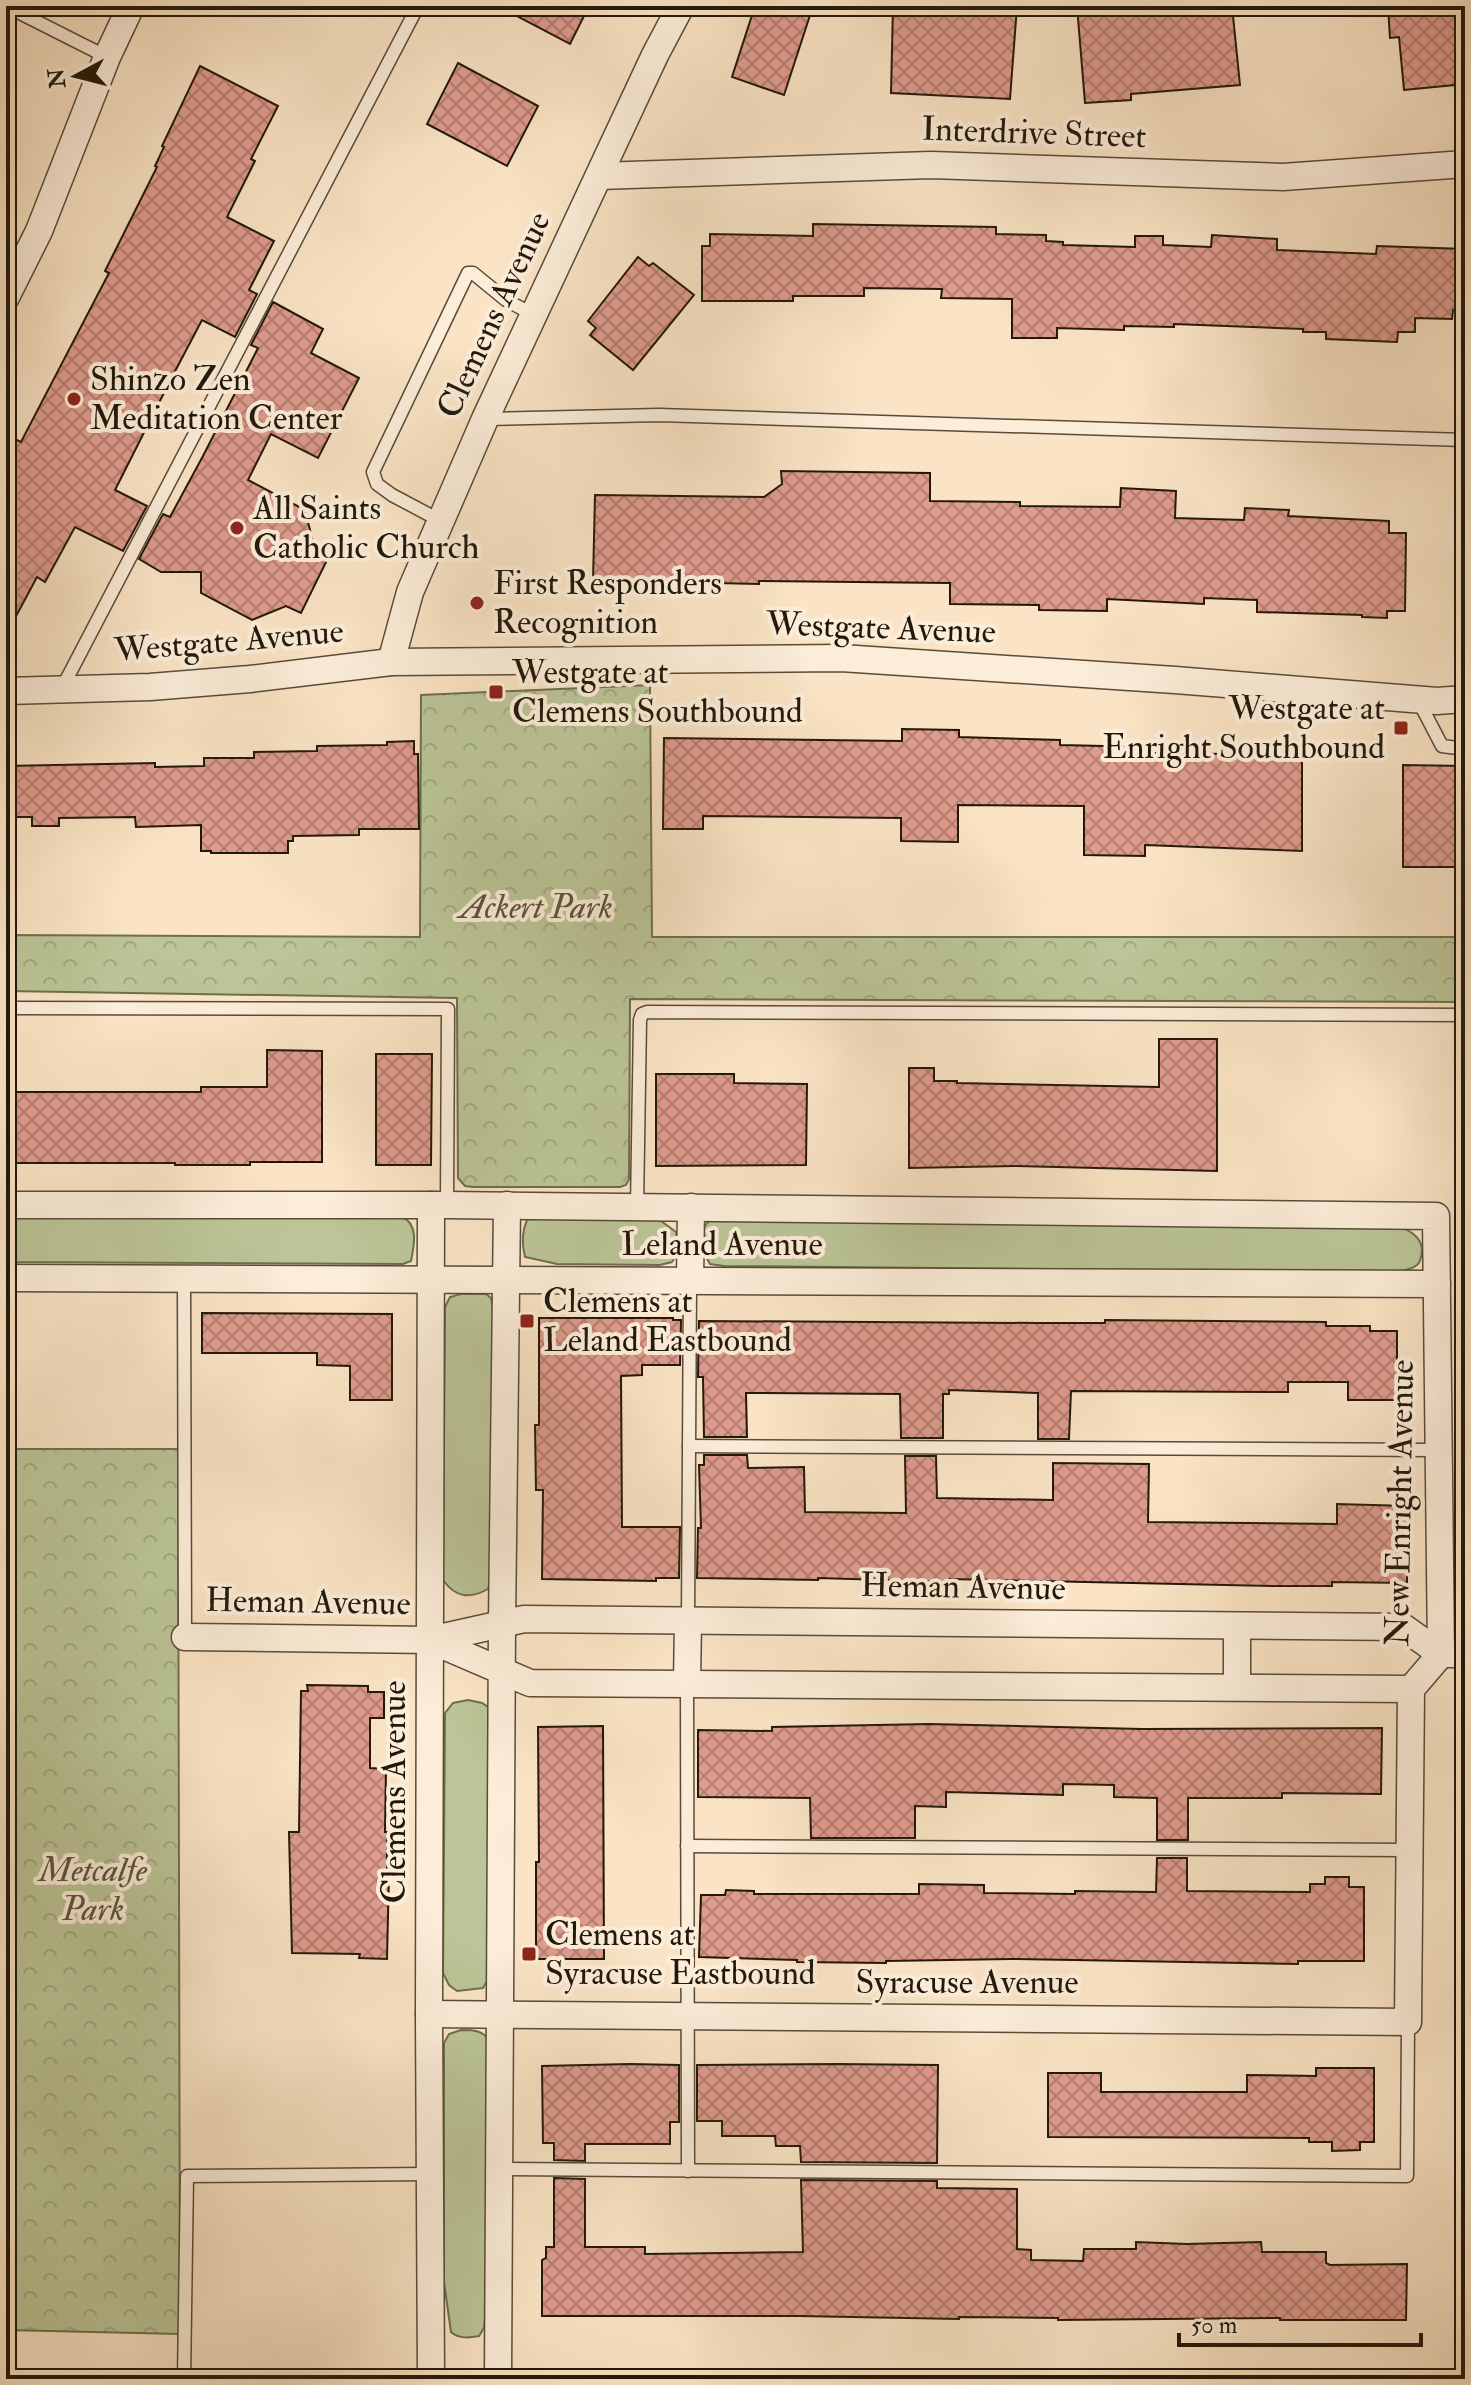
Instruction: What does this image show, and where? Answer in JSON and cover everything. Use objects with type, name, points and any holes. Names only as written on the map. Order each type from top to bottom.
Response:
[{"type":"street","points":[[6,297],[39,231],[107,57],[131,6]]},
{"type":"street","name":"Clemens Avenue","points":[[391,662],[410,592],[485,419],[655,55],[681,6]]},
{"type":"street","name":"Interdrive Street","points":[[599,176],[826,166],[931,165],[1283,177],[1465,164]]},
{"type":"street","name":"Westgate Avenue","points":[[6,691],[150,687],[391,662],[841,658],[1418,700],[1465,699]]},
{"type":"street","name":"Leland Avenue","points":[[6,1205],[507,1205],[1436,1216]]},
{"type":"street","name":"Clemens Avenue","points":[[431,2379],[430,1278],[439,1205]]},
{"type":"street","points":[[498,2379],[507,1205]]},
{"type":"street","points":[[690,1280],[691,1207]]},
{"type":"street","name":"New Enright Avenue","points":[[1408,2022],[1411,1689],[1453,1654],[1438,1450],[1436,1216]]},
{"type":"street","name":"Leland Avenue","points":[[6,1278],[1437,1284]]},
{"type":"street","name":"Heman Avenue","points":[[185,1637],[430,1640],[524,1619],[1403,1627],[1453,1654]]},
{"type":"street","points":[[687,1684],[688,1621]]},
{"type":"street","points":[[1237,1626],[1237,1687]]},
{"type":"street","name":"Heman Avenue","points":[[430,1640],[530,1683],[1411,1689]]},
{"type":"street","name":"Syracuse Avenue","points":[[429,2014],[1408,2022]]},
{"type":"lane","points":[[6,6],[107,57]]},
{"type":"lane","points":[[61,690],[418,6]]},
{"type":"lane","points":[[441,521],[392,495],[377,484],[373,472],[468,273],[473,273],[506,300],[534,315]]},
{"type":"lane","points":[[485,419],[659,415],[1465,440]]},
{"type":"lane","points":[[1418,700],[1442,746],[1465,749]]},
{"type":"lane","points":[[6,1008],[448,1009],[439,1205]]},
{"type":"lane","points":[[637,1207],[640,1020],[642,1014],[647,1012],[1465,1015]]},
{"type":"lane","points":[[184,1278],[185,1637]]},
{"type":"lane","points":[[688,1621],[690,1280]]},
{"type":"lane","points":[[689,1446],[1438,1450]]},
{"type":"lane","points":[[687,1684],[688,2171]]},
{"type":"lane","points":[[687,1846],[1410,1850]]},
{"type":"lane","points":[[500,2169],[1407,2176],[1408,2022]]},
{"type":"lane","points":[[184,2379],[187,2176],[430,2174]]},
{"type":"green space","name":"Ackert Park","points":[[650,685],[652,937],[1465,937],[1465,1002],[630,999],[629,1179],[626,1185],[473,1187],[465,1186],[458,1178],[457,998],[6,991],[6,935],[420,937],[421,695]]},
{"type":"green space","points":[[1465,1195],[1465,1624],[1460,1625],[1460,1201]]},
{"type":"green space","points":[[6,1213],[402,1217],[411,1225],[414,1242],[411,1261],[403,1264],[6,1262]]},
{"type":"green space","points":[[536,1216],[657,1218],[676,1232],[677,1251],[672,1262],[660,1265],[557,1264],[525,1257],[525,1224]]},
{"type":"green space","points":[[723,1218],[1396,1224],[1416,1236],[1422,1250],[1420,1262],[1414,1267],[1382,1272],[724,1266],[710,1264],[702,1241],[706,1225]]},
{"type":"green space","points":[[486,1294],[491,1298],[493,1307],[491,1580],[488,1589],[469,1595],[458,1593],[443,1580],[445,1307],[450,1297]]},
{"type":"green space","name":"Metcalfe Park","points":[[6,1449],[178,1449],[180,2334],[6,2330]]},
{"type":"green space","points":[[468,1700],[491,1709],[489,1978],[483,1988],[457,1991],[449,1985],[443,1973],[445,1713],[453,1703]]},
{"type":"green space","points":[[461,2030],[477,2031],[490,2040],[488,2283],[484,2328],[479,2336],[468,2337],[451,2332],[444,2282],[444,2043],[449,2034]]},
{"type":"building","points":[[498,6],[589,6],[570,44]]},
{"type":"building","points":[[755,6],[813,6],[784,95],[732,77]]},
{"type":"building","points":[[893,6],[1017,6],[1010,99],[891,93]]},
{"type":"building","points":[[1077,6],[1232,6],[1240,85],[1131,94],[1131,100],[1085,103]]},
{"type":"building","points":[[1388,6],[1465,6],[1465,31],[1462,32],[1465,84],[1404,90],[1399,37],[1390,38]]},
{"type":"building","points":[[458,63],[538,106],[507,166],[427,124]]},
{"type":"building","points":[[200,66],[278,106],[251,159],[255,161],[227,217],[274,241],[249,290],[257,294],[235,337],[202,320],[172,377],[115,490],[147,506],[123,551],[75,527],[45,582],[37,577],[6,635],[6,457],[15,439],[21,442],[109,273],[105,271],[157,167],[162,146]]},
{"type":"building","points":[[813,224],[996,227],[996,234],[1046,235],[1046,241],[1063,242],[1063,245],[1135,247],[1135,236],[1163,236],[1163,245],[1211,247],[1212,235],[1277,239],[1277,250],[1376,254],[1377,246],[1465,249],[1465,311],[1453,310],[1452,319],[1415,318],[1415,332],[1398,332],[1397,342],[1326,339],[1326,332],[1303,332],[1303,329],[1174,324],[1174,327],[1124,326],[1124,330],[1057,328],[1057,338],[1012,338],[1012,299],[941,298],[942,289],[864,288],[864,296],[793,296],[793,301],[702,301],[702,246],[710,246],[710,234],[813,236]]},
{"type":"building","points":[[638,257],[649,266],[653,263],[694,295],[633,370],[590,335],[596,328],[588,321]]},
{"type":"building","points":[[273,302],[323,329],[311,353],[359,378],[318,458],[271,434],[248,480],[305,510],[314,546],[330,554],[301,613],[286,606],[252,620],[201,593],[201,572],[161,572],[139,559],[163,514],[170,517],[203,456],[258,348],[251,345]]},
{"type":"building","points":[[781,471],[930,473],[930,501],[1120,507],[1121,488],[1176,491],[1175,518],[1244,520],[1245,508],[1289,510],[1288,516],[1389,521],[1389,533],[1406,533],[1405,611],[1387,611],[1387,618],[1257,612],[1257,600],[1204,598],[1204,604],[1107,599],[1107,611],[1039,610],[1039,605],[950,604],[950,583],[759,581],[759,584],[669,582],[669,585],[593,582],[595,495],[764,497],[782,484]]},
{"type":"building","points":[[902,729],[959,730],[959,737],[1060,740],[1060,745],[1147,747],[1147,753],[1302,755],[1302,851],[1145,845],[1145,856],[1084,855],[1084,806],[958,805],[958,842],[901,841],[901,818],[703,816],[703,829],[663,829],[664,738],[902,741]]},
{"type":"building","points":[[414,741],[414,754],[418,754],[419,829],[359,829],[359,835],[293,836],[293,841],[288,841],[288,853],[211,853],[201,851],[201,825],[136,827],[135,817],[59,818],[59,826],[32,826],[32,817],[6,817],[6,766],[155,763],[155,767],[204,766],[204,758],[254,758],[254,752],[317,751],[317,746],[387,745],[387,742]]},
{"type":"building","points":[[1403,765],[1465,766],[1465,867],[1403,867]]},
{"type":"building","points":[[1159,1039],[1217,1039],[1217,1171],[1016,1166],[909,1168],[909,1068],[934,1068],[934,1081],[957,1083],[1159,1087]]},
{"type":"building","points":[[267,1050],[322,1051],[322,1162],[250,1162],[250,1165],[6,1163],[6,1092],[201,1092],[201,1087],[267,1087]]},
{"type":"building","points":[[376,1054],[432,1054],[431,1165],[376,1165]]},
{"type":"building","points":[[656,1074],[734,1074],[734,1083],[807,1084],[806,1165],[656,1166]]},
{"type":"building","points":[[202,1313],[392,1314],[392,1400],[350,1400],[350,1366],[317,1365],[317,1353],[202,1353]]},
{"type":"building","points":[[539,1318],[681,1320],[680,1365],[642,1365],[642,1375],[621,1376],[622,1527],[680,1527],[679,1578],[656,1578],[656,1581],[542,1579],[543,1490],[536,1490],[535,1425],[539,1425]]},
{"type":"building","points":[[1105,1320],[1326,1322],[1326,1326],[1370,1326],[1370,1331],[1397,1331],[1397,1400],[1348,1400],[1348,1382],[1288,1382],[1288,1392],[1071,1391],[1069,1439],[1038,1439],[1038,1393],[949,1390],[949,1394],[943,1394],[943,1438],[901,1438],[900,1394],[746,1393],[747,1437],[704,1437],[703,1377],[698,1377],[699,1321],[1105,1323]]},
{"type":"building","points":[[704,1455],[747,1455],[748,1468],[804,1467],[805,1512],[906,1513],[905,1456],[936,1456],[937,1498],[1053,1500],[1053,1463],[1149,1464],[1148,1522],[1337,1524],[1337,1504],[1408,1506],[1407,1583],[1332,1582],[1332,1586],[1274,1586],[949,1579],[949,1582],[697,1578],[698,1528],[701,1528],[699,1465],[704,1465]]},
{"type":"building","points":[[307,1685],[368,1686],[368,1692],[384,1692],[384,1718],[370,1718],[370,1768],[386,1769],[385,1832],[389,1873],[387,1959],[359,1958],[360,1954],[292,1953],[289,1832],[299,1832],[301,1691],[308,1691]]},
{"type":"building","points":[[929,1724],[1142,1729],[1382,1728],[1381,1794],[1282,1793],[1282,1798],[1188,1798],[1188,1840],[1157,1840],[1157,1798],[1114,1797],[1114,1785],[1063,1784],[1063,1795],[946,1792],[946,1807],[915,1806],[915,1838],[811,1838],[810,1798],[698,1797],[698,1730],[772,1731],[772,1727]]},
{"type":"building","points":[[603,1726],[604,1959],[536,1959],[538,1727]]},
{"type":"building","points":[[1157,1858],[1187,1858],[1187,1891],[1310,1892],[1310,1884],[1325,1884],[1325,1877],[1349,1877],[1349,1887],[1364,1887],[1364,1961],[1298,1961],[1298,1964],[1011,1959],[886,1963],[699,1957],[701,1895],[725,1895],[726,1890],[754,1891],[754,1894],[919,1894],[919,1884],[984,1885],[984,1893],[1156,1892]]},
{"type":"building","points":[[679,2065],[679,2122],[670,2122],[670,2144],[585,2144],[585,2161],[554,2160],[554,2143],[543,2143],[542,2066]]},
{"type":"building","points":[[697,2065],[938,2065],[937,2163],[801,2162],[800,2146],[776,2146],[775,2136],[722,2136],[722,2121],[697,2121]]},
{"type":"building","points":[[1316,2068],[1374,2068],[1374,2142],[1360,2142],[1360,2150],[1332,2151],[1332,2142],[1309,2142],[1309,2138],[1048,2137],[1048,2073],[1101,2073],[1101,2092],[1247,2092],[1247,2075],[1316,2076]]},
{"type":"building","points":[[554,2178],[585,2179],[585,2247],[645,2247],[645,2254],[803,2252],[801,2180],[937,2181],[937,2188],[1017,2189],[1017,2249],[1031,2250],[1031,2260],[1083,2261],[1084,2249],[1136,2249],[1136,2242],[1261,2242],[1262,2252],[1326,2252],[1326,2263],[1330,2265],[1407,2264],[1406,2320],[542,2316],[542,2260],[546,2258],[546,2247],[554,2247]]},
{"type":"place","name":"Shinzo Zen Meditation Center","points":[[74,399]]},
{"type":"place","name":"All Saints Catholic Church","points":[[237,528]]},
{"type":"place","name":"First Responders Recognition","points":[[477,603]]},
{"type":"place","name":"Westgate at Clemens Southbound","points":[[496,692]]},
{"type":"place","name":"Westgate at Enright Southbound","points":[[1401,728]]},
{"type":"place","name":"Clemens at Leland Eastbound","points":[[527,1321]]},
{"type":"place","name":"Clemens at Syracuse Eastbound","points":[[529,1954]]}]
